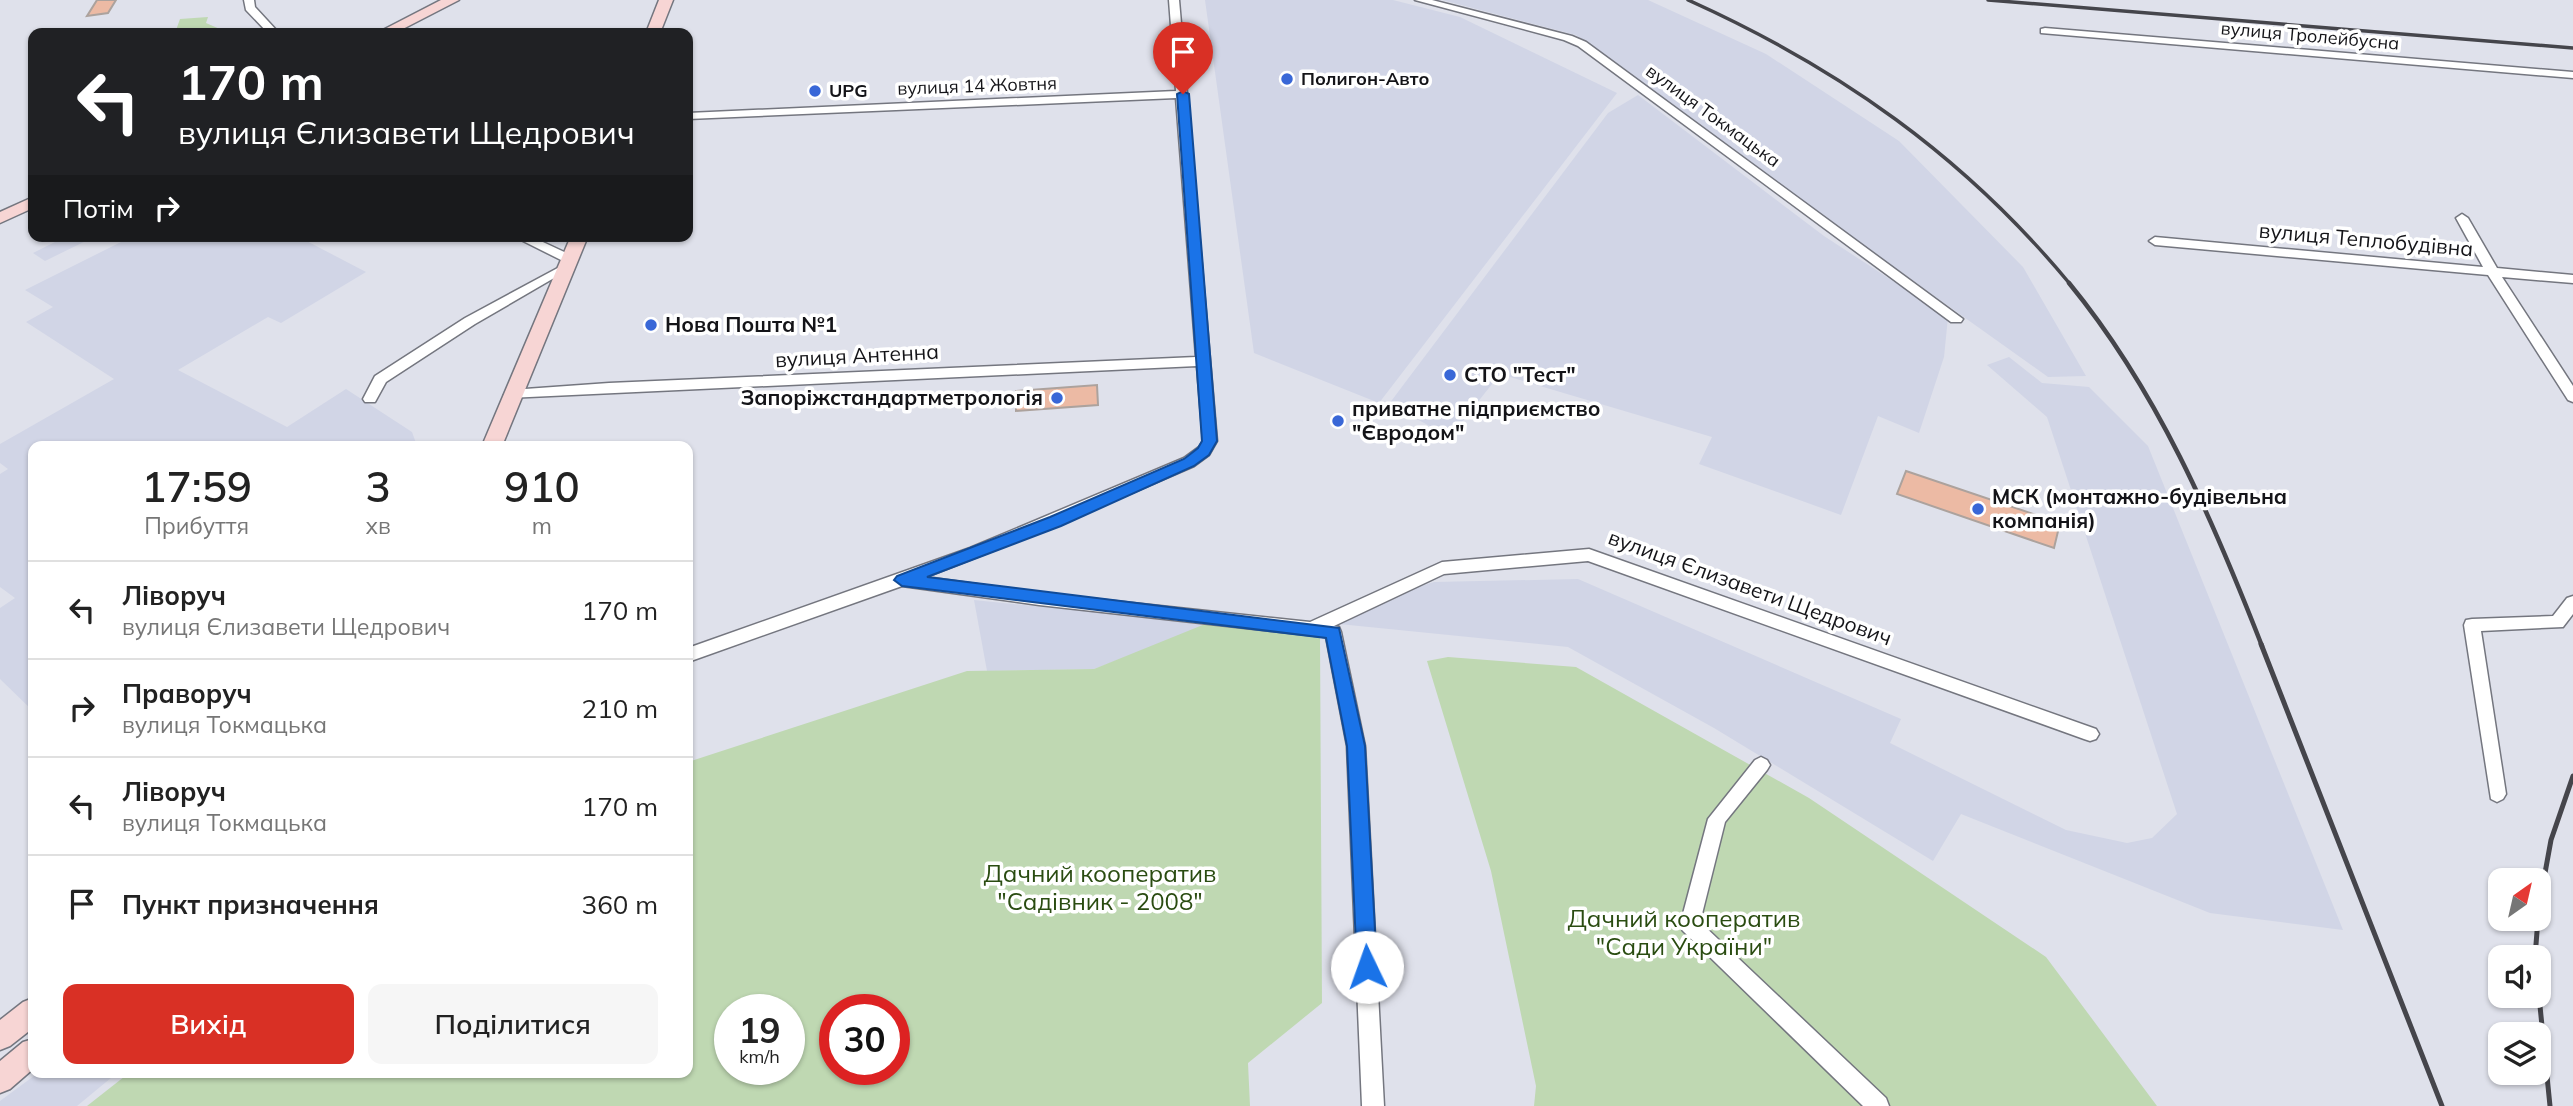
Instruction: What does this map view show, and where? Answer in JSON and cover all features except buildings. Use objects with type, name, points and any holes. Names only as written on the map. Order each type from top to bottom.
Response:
[{"type":"main road","points":[[394,28],[452,0]]},
{"type":"main road","points":[[655,28],[666,0]]},
{"type":"main road","points":[[0,218],[28,204]]},
{"type":"main road","points":[[494,441],[578,242]]},
{"type":"main road","points":[[0,1037],[28,1015]]},
{"type":"main road","points":[[0,1079],[28,1056]]},
{"type":"street","points":[[249,0],[250,8],[269,28]]},
{"type":"street","points":[[693,654],[765,625],[902,580],[1056,522],[1189,462],[1204,452],[1210,441],[1205,361],[1174,0]]},
{"type":"street","name":"вулиця Токмацька","points":[[1420,0],[1568,38],[1582,44],[1956,319]]},
{"type":"street","name":"вулиця Тролейбусна","points":[[2045,31],[2573,75]]},
{"type":"street","name":"вулиця 14 Жовтня","points":[[693,116],[1183,94]]},
{"type":"street","points":[[2462,218],[2492,271],[2573,397]]},
{"type":"street","name":"вулиця Теплобудівна","points":[[2155,241],[2573,279]]},
{"type":"street","points":[[530,242],[569,264]]},
{"type":"street","points":[[370,399],[380,379],[470,321],[569,264]]},
{"type":"street","name":"вулиця Антенна","points":[[512,395],[610,388],[1205,361]]},
{"type":"street","name":"вулиця Єлизавети Щедрович","points":[[1311,629],[1442,568],[1589,555],[2090,734]]},
{"type":"street","points":[[902,580],[1039,599],[1333,632],[1356,746],[1373,1106]]},
{"type":"street","points":[[2497,794],[2472,625],[2557,622],[2573,603]]},
{"type":"street","points":[[1761,765],[1717,819],[1690,925],[1878,1106]]},
{"type":"shaded area","points":[[1205,0],[1393,0],[1460,17],[1617,93],[1379,403],[1254,353]]},
{"type":"shaded area","points":[[1442,0],[1648,0],[1766,54],[1899,141],[2023,267],[2086,376],[2048,377],[1766,176],[1576,35]]},
{"type":"shaded area","points":[[1638,95],[1824,236],[1948,317],[1944,357],[1919,433],[1878,416],[1841,515],[1699,464],[1712,437],[1500,374],[1450,437],[1389,404],[1608,113]]},
{"type":"shaded area","points":[[55,242],[84,242],[45,261],[33,253]]},
{"type":"shaded area","points":[[121,242],[308,242],[366,272],[281,323],[268,317],[178,370],[287,427],[346,389],[412,432],[415,441],[28,441],[28,706],[0,679],[0,608],[15,598],[0,587],[0,474],[8,469],[0,463],[0,444],[114,379],[26,322],[53,307],[25,290]]},
{"type":"shaded area","points":[[2009,357],[2042,383],[2089,387],[2148,446],[2343,930],[2210,913],[1961,814],[1933,861],[1714,728],[1568,647],[1339,624],[1342,611],[1434,582],[1578,579],[1901,719],[1890,743],[2066,830],[2127,843],[2152,838],[2177,814],[2047,417],[1987,365]]},
{"type":"shaded area","points":[[974,600],[1213,624],[1094,669],[987,671]]},
{"type":"shaded area","points":[[31,1078],[111,1078],[77,1106],[0,1106],[0,1101]]},
{"type":"green space","points":[[208,17],[206,23],[218,28],[177,28],[180,19]]},
{"type":"green space","name":"Дачний кооператив \"Садівник - 2008\"","points":[[1220,618],[1320,638],[1322,1003],[1248,1063],[1250,1106],[87,1106],[123,1078],[693,1078],[693,760],[967,671],[1094,669]]},
{"type":"green space","name":"Дачний кооператив \"Сади України\"","points":[[1448,657],[1576,667],[1809,798],[2046,957],[2157,1106],[1534,1106],[1536,1086],[1491,871],[1427,661]]},
{"type":"railway","points":[[1688,0],[1796,55],[1896,119],[1987,195],[2070,284]]},
{"type":"railway","points":[[1988,0],[2573,48]]},
{"type":"railway","points":[[2069,283],[2101,324],[2156,411],[2202,503],[2262,646]]},
{"type":"railway","points":[[2261,644],[2442,1106]]},
{"type":"railway","points":[[2546,868],[2551,840],[2573,776]]},
{"type":"railway","points":[[2536,945],[2537,931]]},
{"type":"railway","points":[[2540,1008],[2550,1106]]},
{"type":"place","name":"Полигон-Авто","points":[[1287,79]]},
{"type":"place","name":"UPG","points":[[815,91]]},
{"type":"place","name":"Нова Пошта №1","points":[[651,325]]},
{"type":"place","name":"СТО \"Тест\"","points":[[1450,375]]},
{"type":"place","name":"Запоріжстандартметрологія","points":[[1057,398]]},
{"type":"place","name":"приватне підприємство \"Євродом\"","points":[[1338,421]]},
{"type":"place","name":"МСК (монтажно-будівельна компанія)","points":[[1978,509]]},
{"type":"route","points":[[1183,94],[1210,441],[1204,452],[1189,462],[1056,522],[902,580],[1039,599],[1333,632],[1356,746],[1367,967]]}]
